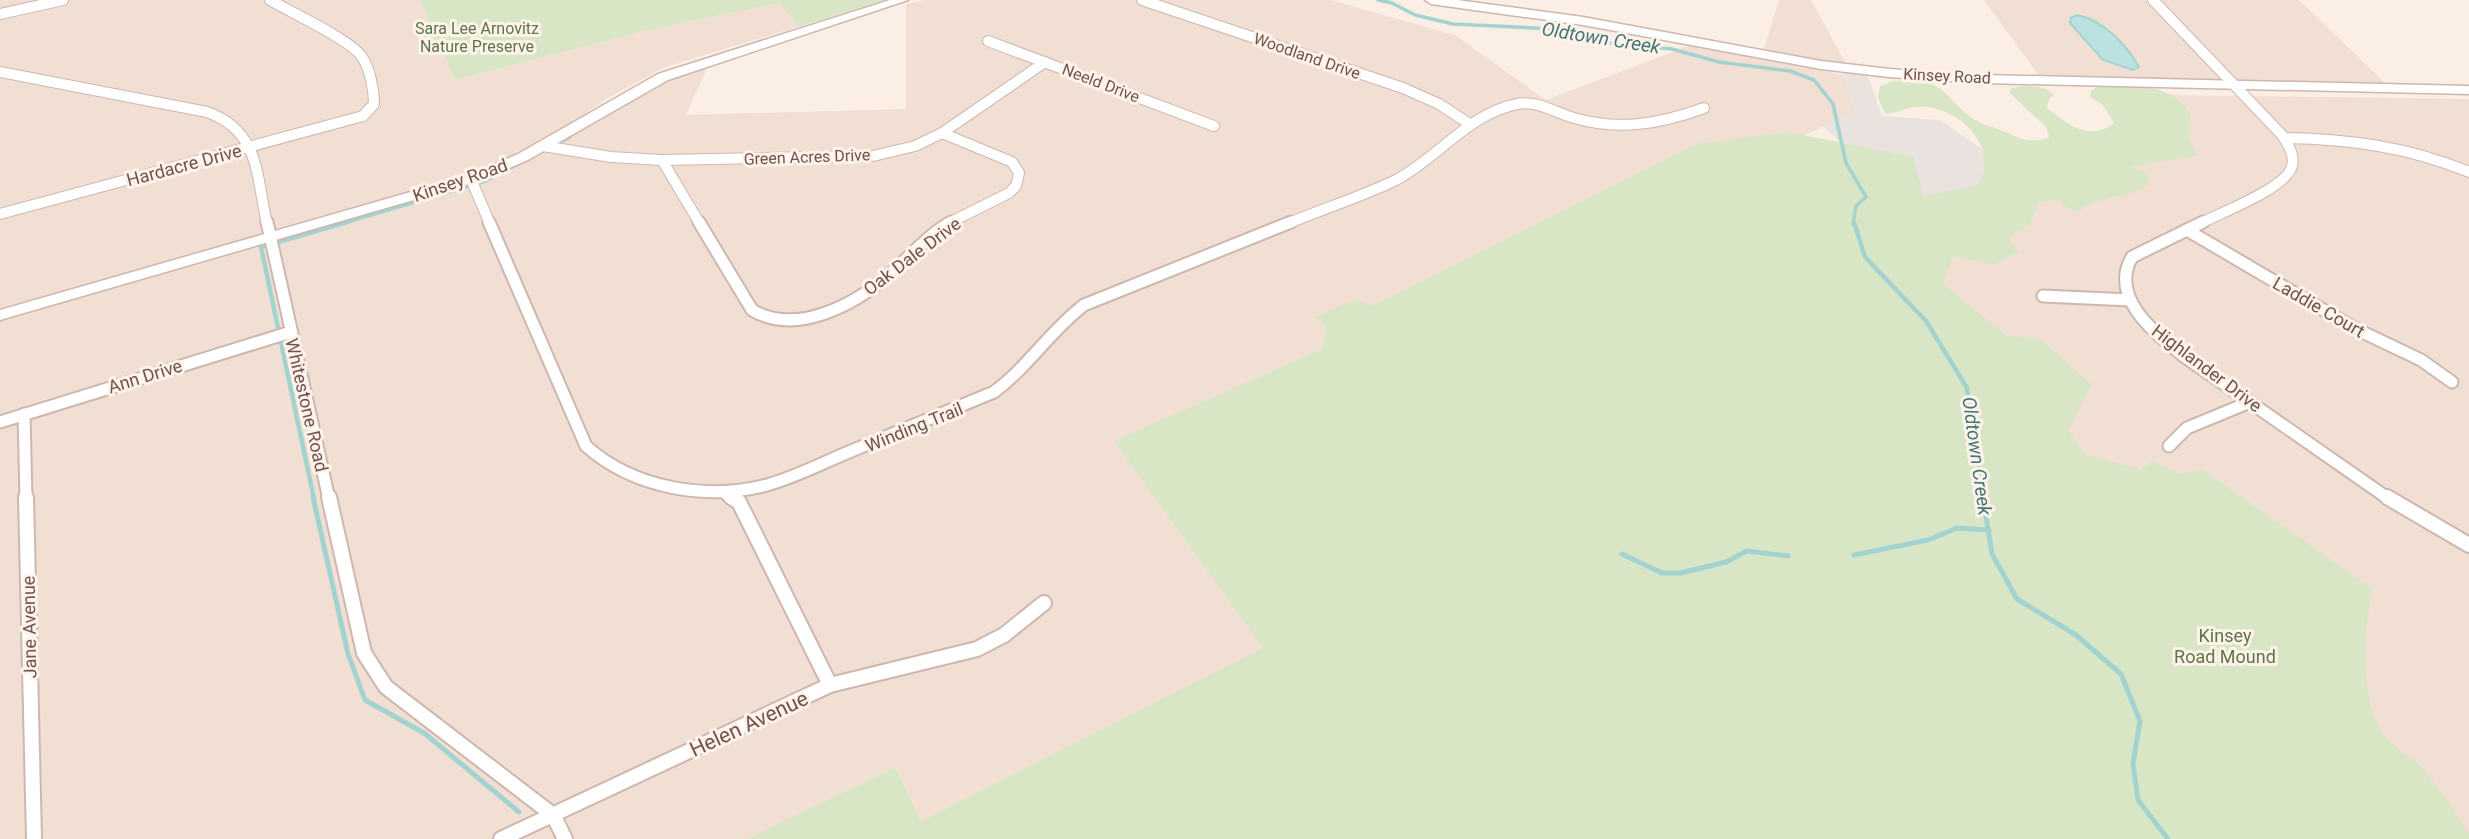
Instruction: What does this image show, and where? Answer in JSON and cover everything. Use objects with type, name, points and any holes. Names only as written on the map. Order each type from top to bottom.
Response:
[{"type":"street","points":[[0,14],[63,0]]},
{"type":"street","name":"Hardacre Drive","points":[[0,214],[346,123],[367,113],[374,104],[374,91],[361,56],[350,46],[270,0]]},
{"type":"street","name":"Kinsey Road","points":[[0,315],[471,179],[543,146],[631,92],[663,77],[902,0]]},
{"type":"street","name":"Woodland Drive","points":[[1142,0],[1403,88],[1439,104],[1468,123]]},
{"type":"street","name":"Kinsey Road","points":[[1431,0],[1583,21],[1866,70],[1965,78],[2469,90]]},
{"type":"street","points":[[2043,296],[2130,300],[2124,284],[2126,269],[2132,257],[2286,179],[2292,172],[2294,158],[2284,138],[2153,0]]},
{"type":"street","name":"Neeld Drive","points":[[988,40],[1214,126]]},
{"type":"street","name":"Green Acres Drive","points":[[543,146],[611,158],[662,160],[873,156],[915,146],[942,133],[1045,62]]},
{"type":"street","name":"Whitestone Road","points":[[0,72],[207,112],[237,127],[250,148],[361,639],[373,669],[386,687],[406,705],[553,815],[565,839]]},
{"type":"street","points":[[1468,123],[1518,104],[1533,105],[1587,122],[1627,127],[1660,124],[1704,108]]},
{"type":"street","name":"Winding Trail","points":[[471,179],[586,446],[602,462],[627,474],[722,493],[770,484],[985,397],[1017,375],[1063,321],[1084,305],[1395,180],[1420,167],[1468,123]]},
{"type":"street","name":"Oak Dale Drive","points":[[662,160],[752,310],[767,319],[790,321],[833,308],[866,292],[946,225],[1016,186],[1019,173],[1012,162],[942,133]]},
{"type":"street","points":[[2284,138],[2343,139],[2395,145],[2469,172]]},
{"type":"street","name":"Laddie Court","points":[[2187,230],[2354,328],[2421,360],[2452,382]]},
{"type":"street","name":"Highlander Drive","points":[[2130,300],[2167,341],[2250,401],[2385,496],[2469,545]]},
{"type":"street","name":"Ann Drive","points":[[0,422],[291,332]]},
{"type":"street","points":[[2169,446],[2187,428],[2250,401]]},
{"type":"street","name":"Jane Avenue","points":[[24,414],[34,839]]},
{"type":"street","name":"Helen Avenue","points":[[501,839],[830,685],[740,502],[722,493]]},
{"type":"street","points":[[830,685],[869,672],[978,649],[1013,629],[1044,603]]},
{"type":"shaded area","points":[[0,0],[420,0],[455,80],[644,31],[779,3],[798,27],[665,67],[604,100],[547,141],[493,166],[487,180],[712,57],[686,115],[906,109],[906,4],[927,0],[1330,0],[1455,35],[1546,100],[1691,45],[1844,75],[1856,112],[1115,441],[1264,648],[921,821],[895,767],[746,839],[0,839]]},
{"type":"shaded area","points":[[1779,0],[1811,0],[1846,64],[1764,49]]},
{"type":"shaded area","points":[[1984,0],[2299,0],[2385,83],[2040,77]]},
{"type":"shaded area","points":[[1840,63],[1864,66],[1882,116],[1940,120],[1989,154],[2016,207],[1933,221],[1822,126],[1856,111]]},
{"type":"shaded area","points":[[2163,95],[2469,99],[2469,839],[2141,839],[2247,502],[2203,471],[2181,473],[2153,461],[2108,486],[1854,215],[1957,232]]},
{"type":"green space","name":"Sara Lee Arnovitz Nature Preserve","points":[[420,0],[885,0],[798,27],[779,3],[644,31],[455,80]]},
{"type":"green space","name":"Kinsey Road Mound","points":[[1915,80],[1940,89],[1977,121],[2028,140],[2049,138],[2047,128],[2010,93],[2011,88],[2034,86],[2049,91],[2054,95],[2049,99],[2047,108],[2070,125],[2087,131],[2096,131],[2114,123],[2103,105],[2090,97],[2091,91],[2097,87],[2149,88],[2173,96],[2183,104],[2191,115],[2189,136],[2198,155],[2131,167],[2147,174],[2149,185],[2132,193],[2095,202],[2078,212],[2064,206],[2059,199],[2039,203],[2030,224],[2009,239],[2019,252],[1994,265],[1953,256],[1943,284],[2007,336],[2039,338],[2092,385],[2068,430],[2085,454],[2139,469],[2153,461],[2181,473],[2203,470],[2373,589],[2367,622],[2366,662],[2370,701],[2375,718],[2385,737],[2418,764],[2439,789],[2469,834],[2469,839],[746,839],[895,767],[921,821],[1263,648],[1114,441],[1322,349],[1327,327],[1314,317],[1357,299],[1373,306],[1697,144],[1788,132],[1913,157],[1924,196],[1978,185],[1984,158],[1981,146],[1965,124],[1941,110],[1928,107],[1885,114],[1878,98],[1880,86],[1894,81]]},
{"type":"water","points":[[2077,15],[2096,22],[2113,34],[2139,67],[2133,70],[2103,60],[2070,23],[2071,18]]},
{"type":"waterway","name":"Oldtown Creek","points":[[1378,0],[1392,3],[1415,15],[1453,24],[1554,29],[1615,44],[1672,49],[1719,62],[1790,71],[1814,80],[1833,104],[1846,163],[1866,197],[1856,206],[1853,224]]},
{"type":"waterway","points":[[553,146],[570,137]]},
{"type":"waterway","points":[[341,224],[486,181],[518,164]]},
{"type":"waterway","points":[[314,499],[261,247],[347,222]]},
{"type":"waterway","name":"Oldtown Creek","points":[[1854,222],[1865,257],[1926,321],[1967,388],[1984,499]]},
{"type":"waterway","points":[[313,497],[348,654],[365,700],[424,733],[519,812]]},
{"type":"waterway","name":"Oldtown Creek","points":[[1983,497],[1988,530]]},
{"type":"waterway","points":[[1854,555],[1928,540],[1957,528],[1988,530]]},
{"type":"waterway","name":"Oldtown Creek","points":[[1988,530],[1992,554],[2017,599],[2076,635],[2121,674],[2140,721],[2133,764],[2138,800],[2168,839]]},
{"type":"waterway","points":[[1622,554],[1662,573],[1681,573],[1726,562],[1747,551],[1788,556]]}]
